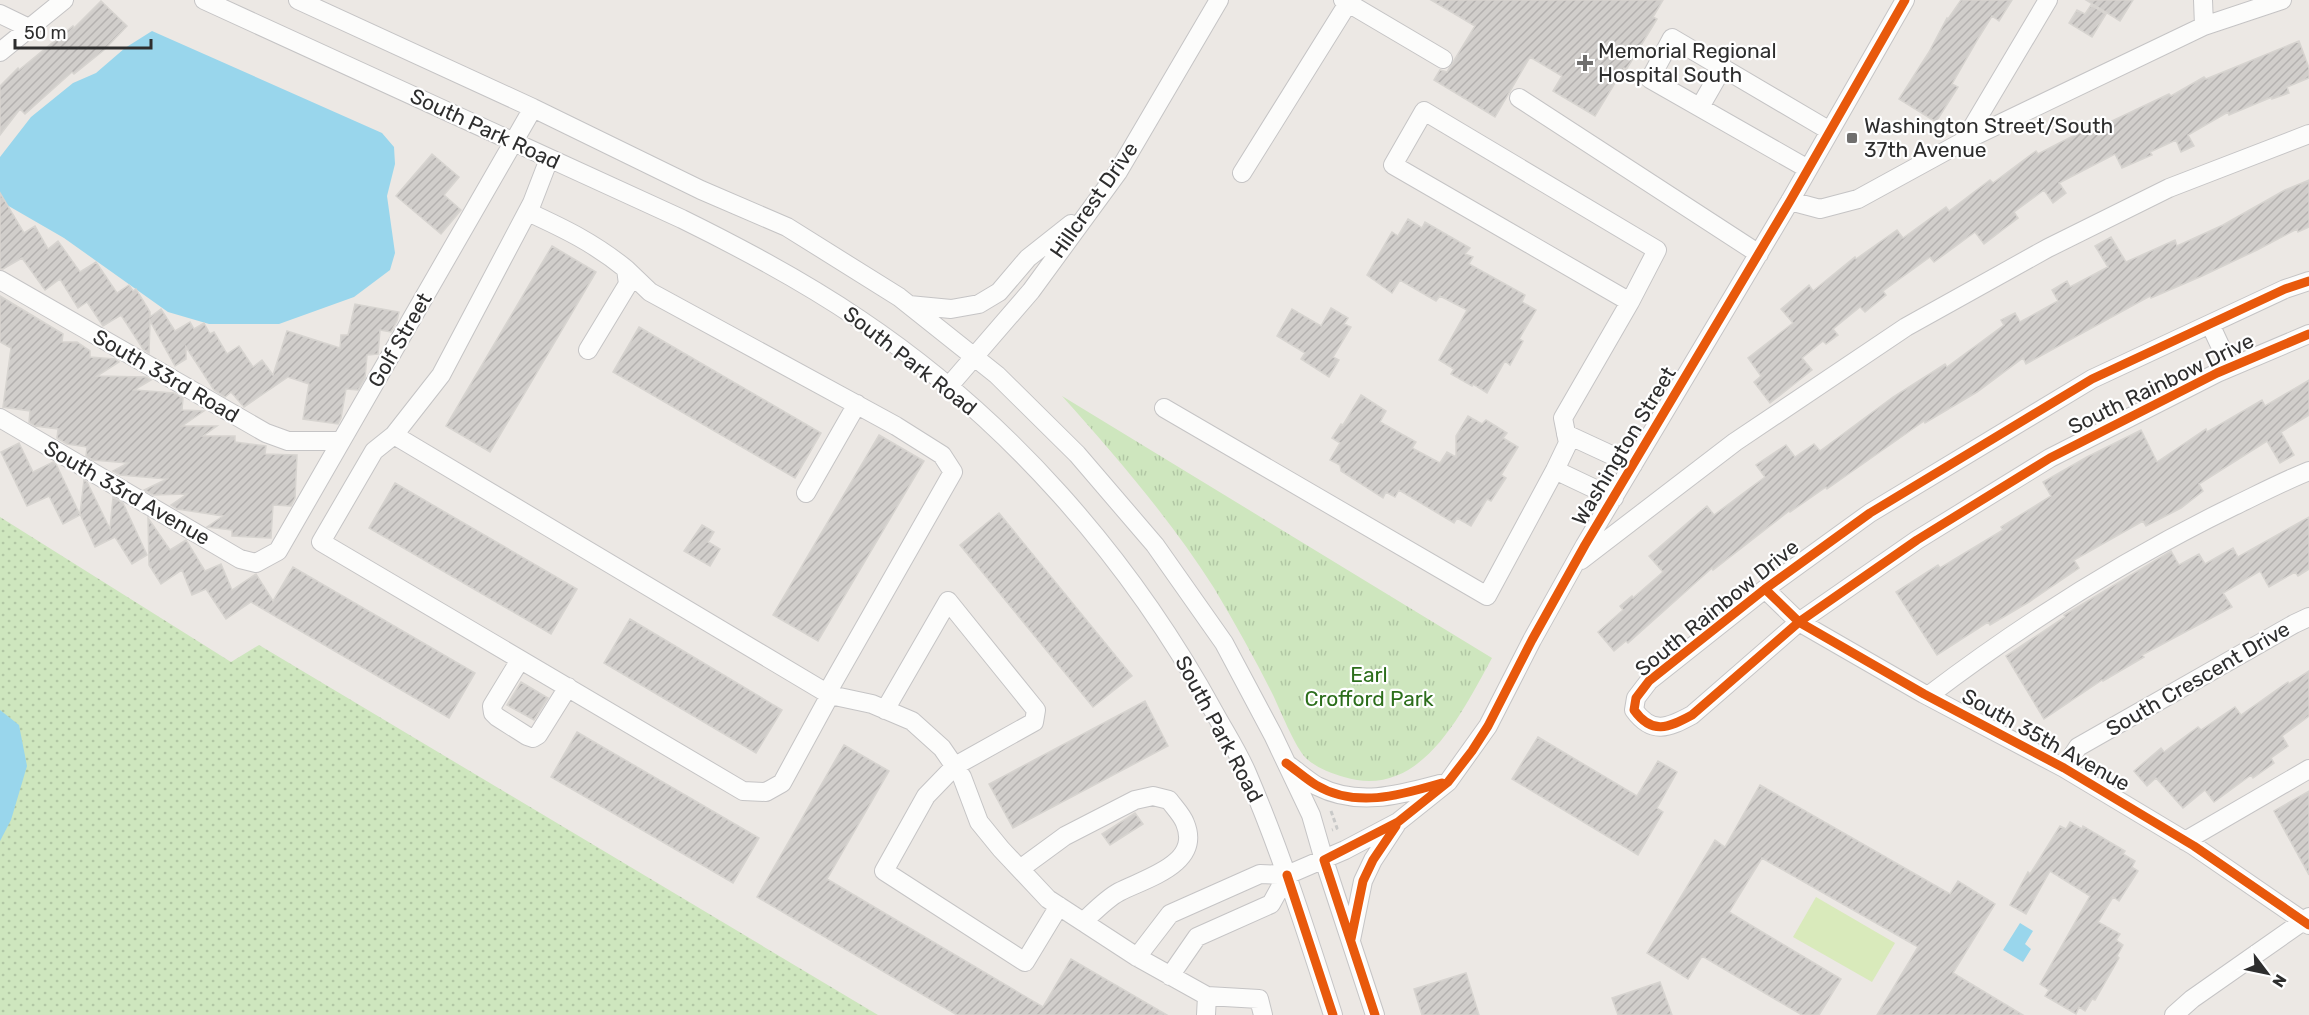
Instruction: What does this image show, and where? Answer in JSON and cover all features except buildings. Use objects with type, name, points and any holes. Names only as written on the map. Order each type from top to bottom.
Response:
[{"type":"street","points":[[0,52],[64,0]]},
{"type":"street","name":"South Park Road","points":[[204,0],[682,219],[758,257],[860,319],[949,386],[1047,479],[1122,568],[1187,663],[1246,772],[1287,876],[1333,1015]]},
{"type":"street","name":"South Park Road","points":[[298,0],[533,108],[701,190],[787,227],[909,305],[997,375],[1077,454],[1155,545],[1224,643],[1273,735],[1311,815],[1375,1015]]},
{"type":"street","name":"Hillcrest Drive","points":[[949,386],[1031,291],[1118,171],[1219,0]]},
{"type":"street","name":"Washington Street","points":[[1287,876],[1398,822],[1448,782],[1488,726],[1532,640],[1575,565],[1790,201],[1905,0]]},
{"type":"street","points":[[1964,141],[2048,0]]},
{"type":"street","points":[[2203,0],[2204,26]]},
{"type":"street","points":[[1790,201],[1820,209],[1858,200],[1964,141],[2204,26],[2283,0]]},
{"type":"street","points":[[1242,173],[1347,1],[1443,59]]},
{"type":"street","points":[[0,14],[31,29]]},
{"type":"street","points":[[1808,169],[1650,79],[1672,38],[1830,131]]},
{"type":"street","points":[[1700,107],[1723,67]]},
{"type":"street","points":[[1519,98],[1759,254]]},
{"type":"street","name":"Golf Street","points":[[256,562],[278,551],[533,108]]},
{"type":"street","points":[[1164,408],[1486,596],[1568,443],[1563,418],[1630,302],[1657,250],[1424,111],[1394,165],[1630,302]]},
{"type":"street","points":[[1575,565],[1735,442],[1906,327],[2048,248],[2169,188],[2309,135]]},
{"type":"street","points":[[528,212],[599,247],[650,292],[896,426],[942,455],[952,472],[828,694],[782,783],[766,792],[743,791],[321,542],[374,451],[394,435],[441,375],[528,212],[549,159]]},
{"type":"street","points":[[909,305],[951,309],[979,304],[999,292],[1029,258],[1091,208]]},
{"type":"street","points":[[588,350],[628,284],[626,269]]},
{"type":"street","name":"South 33rd Road","points":[[0,280],[266,433],[288,441],[341,441]]},
{"type":"street","name":"South Rainbow Drive","points":[[2309,281],[2092,379],[1870,513],[1765,589],[1649,681],[1636,698],[1634,710],[1643,722],[1658,727],[1677,723],[1692,715],[1799,622],[1917,540],[2050,458],[2230,367],[2309,334]]},
{"type":"street","name":"South Rainbow Drive","points":[[2210,324],[2230,367]]},
{"type":"street","points":[[806,493],[857,404]]},
{"type":"street","name":"South 33rd Avenue","points":[[0,418],[240,559],[256,562]]},
{"type":"street","points":[[1566,434],[1634,465]]},
{"type":"street","points":[[394,435],[828,694],[872,704],[912,721],[942,748],[955,766],[962,777],[979,822],[1048,899],[1137,957],[1207,996],[1259,999],[1263,1015]]},
{"type":"street","points":[[1555,470],[1614,498]]},
{"type":"street","points":[[1928,696],[1981,656],[2046,612],[2154,546],[2309,471]]},
{"type":"street","name":"South 35th Avenue","points":[[1765,589],[1799,622],[1928,696],[2064,768],[2185,841],[2307,921]]},
{"type":"street","points":[[885,710],[948,601],[1036,710],[1034,722],[955,766],[926,796],[884,871],[1025,962],[1059,906]]},
{"type":"street","name":"South Crescent Drive","points":[[2064,768],[2078,747],[2309,617]]},
{"type":"street","points":[[520,660],[492,706],[493,713],[527,736],[533,738],[538,735],[567,687]]},
{"type":"street","points":[[1286,763],[1317,785],[1337,794],[1373,799],[1393,797],[1448,782]]},
{"type":"street","points":[[2185,841],[2309,769]]},
{"type":"street","points":[[1020,869],[1065,836],[1135,800],[1153,796],[1169,800],[1185,822],[1188,836],[1184,854],[1165,871],[1116,893],[1083,922]]},
{"type":"street","points":[[1351,942],[1364,881],[1374,860],[1398,822]]},
{"type":"street","points":[[1137,957],[1170,914],[1260,874],[1287,876],[1271,904],[1197,937],[1170,976]]},
{"type":"street","points":[[1184,908],[1197,937]]},
{"type":"street","points":[[2174,1015],[2192,999],[2307,921]]},
{"type":"street","points":[[1206,1015],[1207,996]]},
{"type":"path","points":[[1330,809],[1337,828],[1330,831]]},
{"type":"green space","name":"Earl Crofford Park","points":[[1062,396],[1492,658],[1467,703],[1436,747],[1417,764],[1395,776],[1371,781],[1344,777],[1322,769],[1308,760],[1296,743],[1237,628],[1197,562],[1142,489]]},
{"type":"green space","points":[[0,517],[231,662],[259,645],[878,1015],[0,1015]]},
{"type":"green space","points":[[1816,897],[1895,943],[1872,982],[1793,937]]},
{"type":"water","points":[[152,31],[382,133],[394,147],[395,164],[387,196],[395,253],[390,270],[354,297],[279,324],[209,324],[168,312],[64,238],[0,201],[0,157],[31,117],[73,83],[96,73],[125,48]]},
{"type":"water","points":[[0,710],[19,725],[27,766],[11,820],[0,841]]},
{"type":"water","points":[[2020,923],[2033,931],[2025,944],[2031,949],[2023,962],[2003,950]]},
{"type":"cycle path","points":[[1375,1015],[1324,860],[1398,822],[1448,782],[1472,751],[1488,726],[1532,640],[1585,545],[1790,201],[1905,0]]},
{"type":"cycle path","points":[[2309,281],[2285,289],[2092,379],[1870,513],[1765,589],[1649,681],[1636,698],[1634,710],[1647,723],[1661,727],[1692,715],[1799,622],[1917,540],[2050,458],[2217,373],[2309,334]]},
{"type":"cycle path","points":[[1765,589],[1799,622],[1924,694],[2064,768],[2194,846],[2309,925]]},
{"type":"cycle path","points":[[1286,763],[1316,785],[1347,796],[1379,798],[1442,783]]},
{"type":"cycle path","points":[[1351,939],[1363,881],[1373,860],[1396,826]]},
{"type":"cycle path","points":[[1287,875],[1333,1015]]},
{"type":"place","name":"Memorial Regional Hospital South","points":[[1585,63]]},
{"type":"place","name":"Washington Street/South 37th Avenue","points":[[1852,138]]}]
